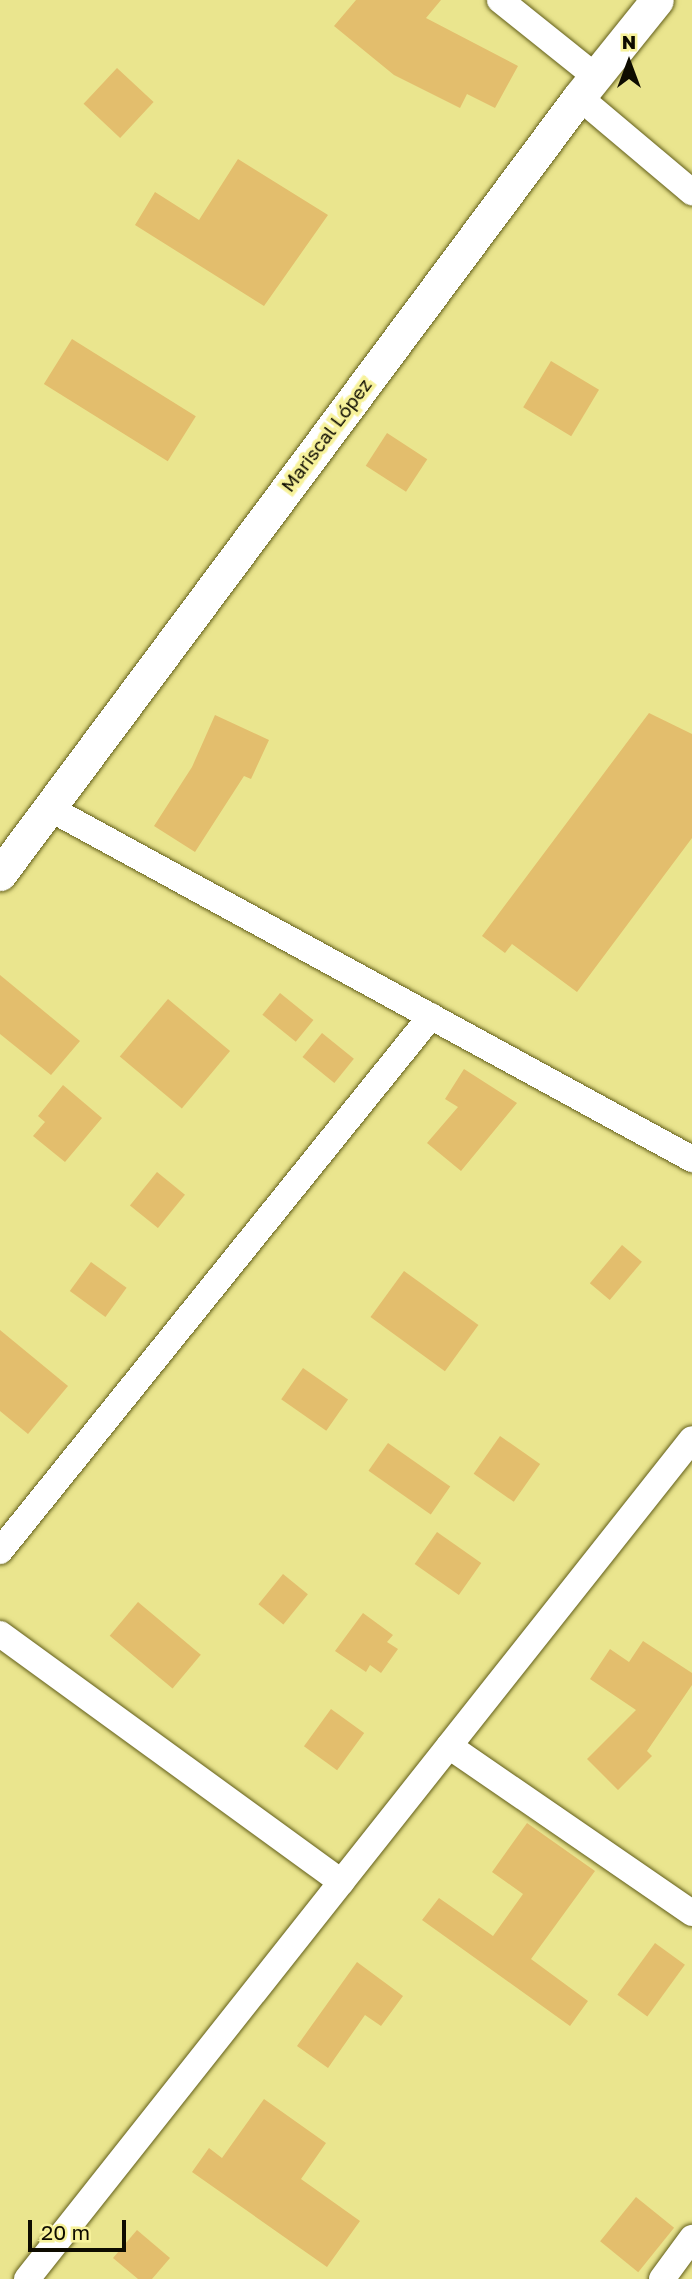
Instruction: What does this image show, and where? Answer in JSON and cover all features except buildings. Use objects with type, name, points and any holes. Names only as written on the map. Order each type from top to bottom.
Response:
[{"type":"street","points":[[500,0],[692,192]]},
{"type":"street","name":"Mariscal López","points":[[0,874],[587,86],[657,0]]},
{"type":"street","points":[[48,807],[692,1159]]},
{"type":"street","points":[[0,1551],[431,1016]]},
{"type":"street","points":[[27,2279],[692,1439]]},
{"type":"street","points":[[0,1634],[341,1882]]},
{"type":"street","points":[[449,1746],[692,1913]]},
{"type":"street","points":[[662,2279],[692,2238]]}]
